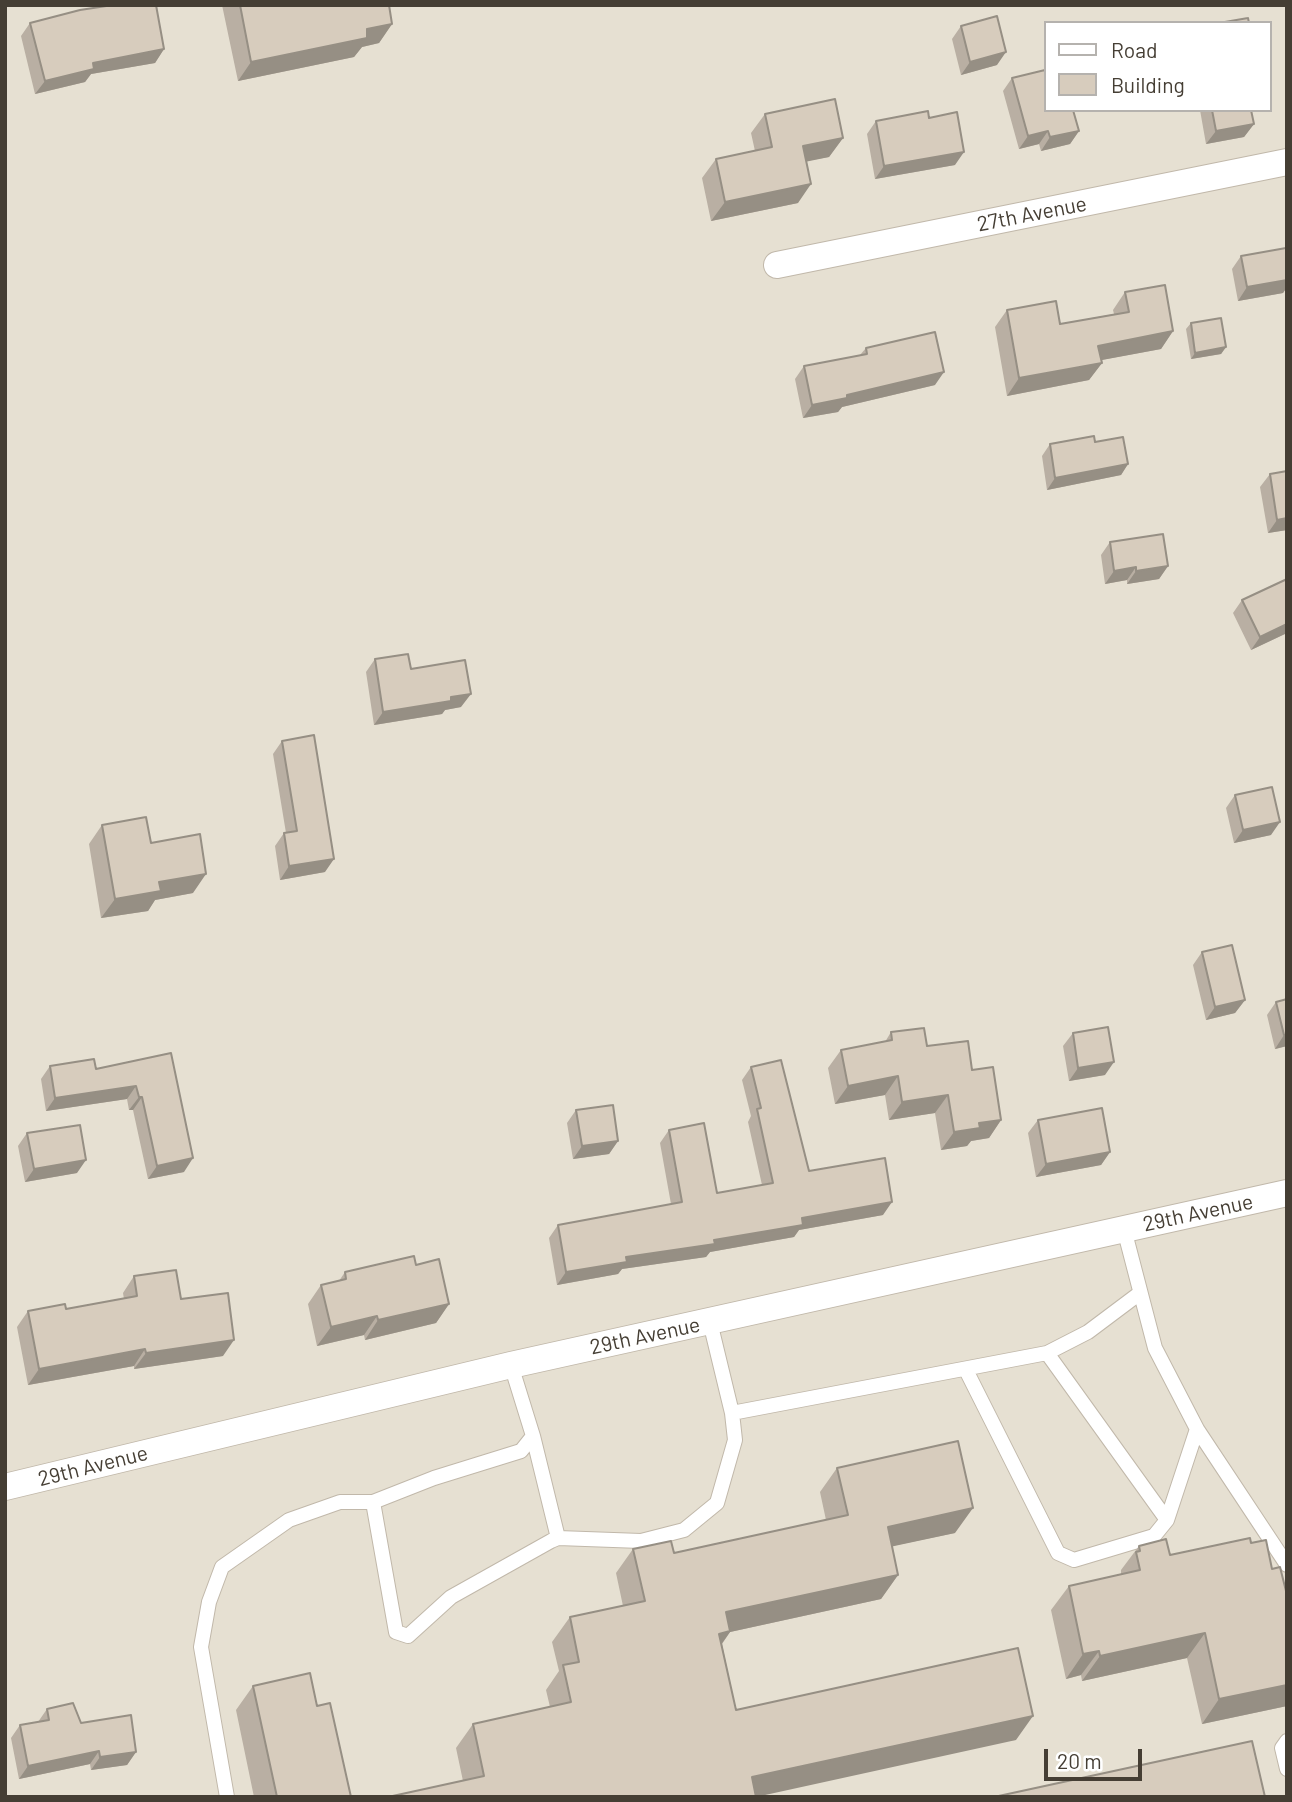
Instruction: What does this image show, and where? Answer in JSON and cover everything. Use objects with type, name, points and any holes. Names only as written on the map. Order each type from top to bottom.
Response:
[{"type":"street","name":"27th Avenue","points":[[777,265],[1287,162]]},
{"type":"street","name":"29th Avenue","points":[[5,1488],[511,1365],[1287,1193]]},
{"type":"lane","points":[[1124,1229],[1155,1348],[1197,1429],[1287,1565]]},
{"type":"lane","points":[[732,1413],[1047,1353],[1088,1332],[1140,1293]]},
{"type":"lane","points":[[373,1503],[399,1636],[413,1635],[452,1597],[558,1538],[641,1541],[684,1530],[717,1503],[735,1440],[732,1413],[710,1322]]},
{"type":"lane","points":[[1047,1353],[1167,1520]]},
{"type":"lane","points":[[511,1365],[533,1436],[558,1538]]},
{"type":"lane","points":[[966,1370],[1058,1553],[1074,1560],[1154,1536],[1167,1520],[1197,1429]]},
{"type":"lane","points":[[227,1797],[201,1647],[209,1602],[222,1567],[289,1520],[340,1503],[373,1503],[434,1478],[521,1451],[533,1436]]},
{"type":"lane","points":[[1287,1741],[1282,1748],[1287,1769]]},
{"type":"shaded area","points":[[5,5],[1287,5],[1287,1797],[5,1797]]},
{"type":"building","points":[[113,5],[156,5],[164,49],[93,63],[94,69],[45,81],[30,23],[80,10]]},
{"type":"building","points":[[240,5],[389,5],[392,24],[367,29],[367,38],[251,62]]},
{"type":"building","points":[[997,16],[1006,52],[970,62],[961,26]]},
{"type":"building","points":[[1044,70],[1044,112],[1074,112],[1079,131],[1050,137],[1048,131],[1028,136],[1012,78]]},
{"type":"building","points":[[835,99],[843,138],[803,146],[811,184],[725,202],[716,159],[772,147],[765,114]]},
{"type":"building","points":[[928,111],[929,118],[957,112],[964,152],[884,166],[876,121]]},
{"type":"building","points":[[1212,112],[1251,112],[1254,124],[1216,131]]},
{"type":"building","points":[[1286,248],[1287,280],[1247,287],[1241,256]]},
{"type":"building","points":[[1165,285],[1173,331],[1098,346],[1102,363],[1019,378],[1007,310],[1056,301],[1060,324],[1129,312],[1125,292]]},
{"type":"building","points":[[1221,318],[1226,347],[1195,353],[1191,323]]},
{"type":"building","points":[[935,332],[944,372],[812,405],[804,366],[867,354],[866,348]]},
{"type":"building","points":[[1094,436],[1095,442],[1123,437],[1128,464],[1055,478],[1050,444]]},
{"type":"building","points":[[1287,471],[1287,518],[1277,520],[1270,474]]},
{"type":"building","points":[[1163,534],[1168,566],[1114,571],[1110,542]]},
{"type":"building","points":[[1287,579],[1287,624],[1260,637],[1242,600]]},
{"type":"building","points":[[408,654],[411,669],[465,660],[471,694],[451,697],[451,701],[383,712],[375,659]]},
{"type":"building","points":[[314,735],[334,859],[289,866],[284,833],[297,831],[282,741]]},
{"type":"building","points":[[1272,787],[1280,822],[1243,830],[1235,795]]},
{"type":"building","points":[[146,817],[151,843],[200,834],[206,874],[159,882],[161,891],[115,899],[102,825]]},
{"type":"building","points":[[1232,945],[1245,1000],[1215,1007],[1202,952]]},
{"type":"building","points":[[1287,999],[1287,1035],[1284,1035],[1276,1002]]},
{"type":"building","points":[[1108,1027],[1114,1062],[1078,1068],[1073,1033]]},
{"type":"building","points":[[924,1028],[927,1046],[968,1041],[972,1070],[993,1067],[1001,1120],[979,1123],[980,1128],[954,1132],[948,1095],[902,1102],[898,1076],[848,1086],[841,1050],[892,1040],[891,1032]]},
{"type":"building","points":[[171,1053],[193,1158],[157,1166],[142,1097],[139,1097],[136,1086],[55,1098],[50,1066],[94,1059],[96,1069]]},
{"type":"building","points":[[781,1060],[809,1171],[885,1158],[892,1202],[802,1218],[803,1225],[714,1240],[715,1244],[626,1257],[627,1262],[566,1272],[558,1225],[682,1202],[669,1130],[704,1123],[717,1193],[773,1183],[757,1109],[761,1108],[751,1067]]},
{"type":"building","points":[[613,1105],[618,1141],[582,1146],[576,1110]]},
{"type":"building","points":[[1102,1108],[1110,1152],[1046,1164],[1038,1120]]},
{"type":"building","points":[[80,1125],[86,1160],[34,1169],[27,1133]]},
{"type":"building","points":[[414,1256],[416,1265],[439,1259],[449,1304],[378,1320],[377,1316],[331,1327],[321,1285],[346,1279],[345,1272]]},
{"type":"building","points":[[176,1270],[181,1299],[228,1293],[234,1340],[146,1353],[145,1349],[39,1369],[28,1311],[65,1304],[66,1309],[137,1296],[134,1276]]},
{"type":"building","points":[[958,1441],[973,1508],[888,1527],[898,1575],[726,1612],[730,1631],[719,1634],[736,1710],[1018,1648],[1033,1716],[752,1777],[756,1797],[388,1797],[484,1776],[473,1724],[571,1702],[563,1665],[579,1662],[570,1617],[645,1601],[633,1549],[671,1541],[674,1553],[848,1515],[837,1468]]},
{"type":"building","points":[[1250,1538],[1251,1543],[1266,1540],[1272,1569],[1280,1567],[1287,1595],[1287,1685],[1219,1699],[1205,1633],[1100,1656],[1099,1651],[1083,1654],[1069,1586],[1140,1570],[1136,1552],[1140,1551],[1139,1546],[1166,1539],[1170,1555]]},
{"type":"building","points":[[310,1673],[317,1706],[330,1703],[351,1797],[277,1797],[253,1686]]},
{"type":"building","points":[[73,1703],[81,1723],[131,1715],[136,1752],[100,1757],[99,1751],[28,1766],[20,1725],[49,1720],[47,1709]]},
{"type":"building","points":[[1252,1741],[1265,1797],[994,1797]]}]
